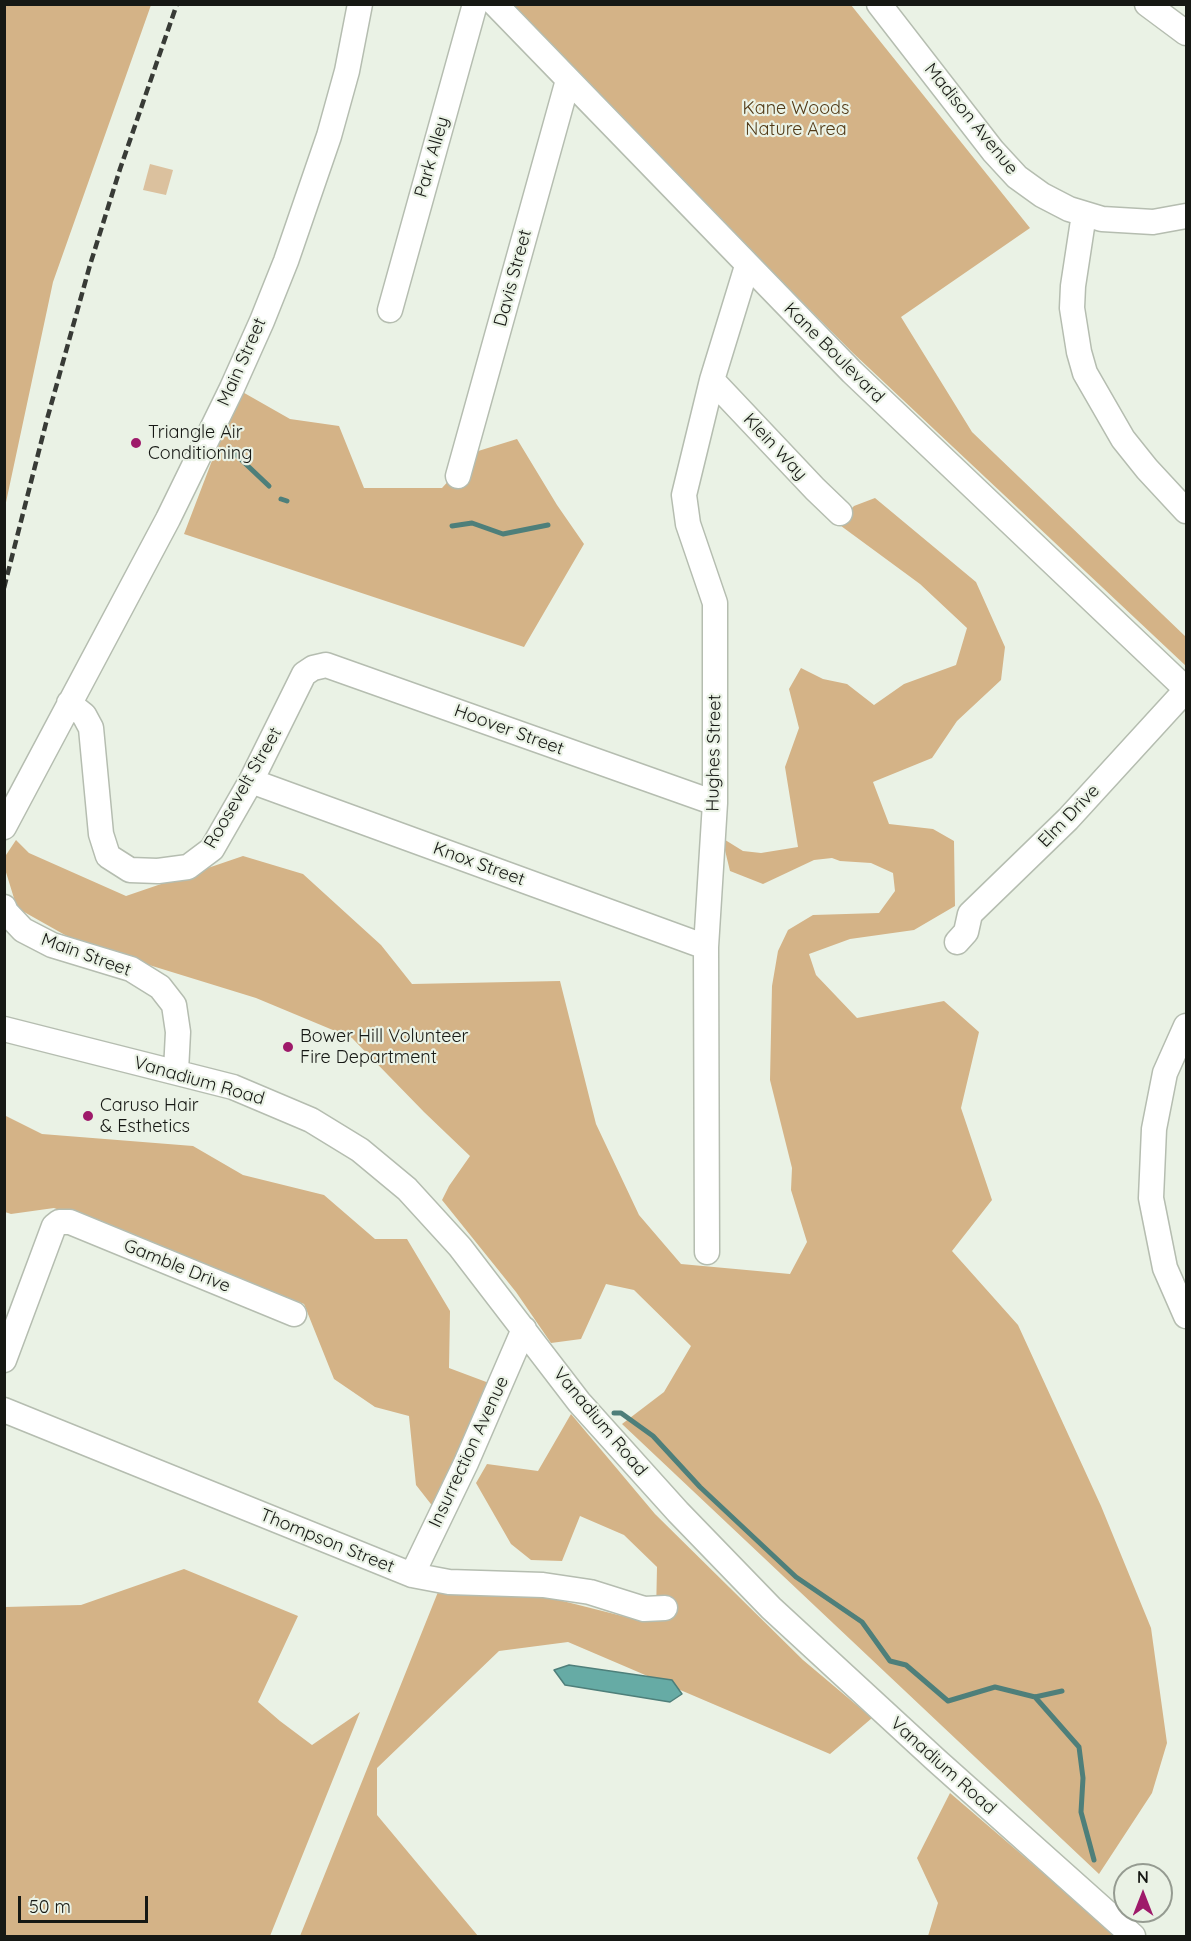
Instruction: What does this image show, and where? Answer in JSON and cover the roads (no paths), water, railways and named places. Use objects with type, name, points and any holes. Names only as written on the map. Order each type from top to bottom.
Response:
[{"type":"street","name":"Main Street","points":[[4,827],[168,519],[262,321],[286,261],[329,136],[347,71],[360,4]]},
{"type":"street","name":"Park Alley","points":[[390,310],[475,4]]},
{"type":"street","name":"Kane Boulevard","points":[[495,4],[747,266],[861,380],[1186,689]]},
{"type":"street","name":"Madison Avenue","points":[[879,4],[993,151],[1017,177],[1060,204],[1102,219],[1153,222],[1186,216]]},
{"type":"street","points":[[1148,4],[1186,33]]},
{"type":"street","name":"Davis Street","points":[[458,476],[568,80]]},
{"type":"street","points":[[1084,214],[1072,308],[1085,373],[1123,438],[1147,470],[1186,511]]},
{"type":"street","name":"Hughes Street","points":[[707,1252],[706,947],[715,803],[715,603],[688,524],[684,495],[712,380],[747,266]]},
{"type":"street","name":"Klein Way","points":[[712,380],[840,513]]},
{"type":"street","name":"Hoover Street","points":[[304,674],[326,665],[715,803]]},
{"type":"street","name":"Roosevelt Street","points":[[69,703],[84,715],[91,728],[101,834],[108,856],[130,870],[158,872],[188,867],[212,849],[251,781],[304,674]]},
{"type":"street","name":"Elm Drive","points":[[957,942],[966,932],[970,914],[1068,819],[1186,689]]},
{"type":"street","name":"Knox Street","points":[[251,781],[706,947]]},
{"type":"street","name":"Main Street","points":[[4,907],[23,930],[52,945],[131,969],[160,987],[174,1005],[178,1032],[176,1071]]},
{"type":"street","points":[[1186,1026],[1165,1073],[1154,1129],[1151,1198],[1166,1268],[1186,1316]]},
{"type":"street","name":"Vanadium Road","points":[[4,1029],[233,1087],[311,1120],[360,1150],[407,1189],[438,1222],[460,1247],[579,1402],[678,1512],[771,1608],[936,1760],[1133,1936]]},
{"type":"street","name":"Gamble Drive","points":[[4,1360],[54,1226],[60,1222],[70,1222],[294,1314]]},
{"type":"street","name":"Insurrection Avenue","points":[[412,1575],[466,1463],[524,1329]]},
{"type":"street","name":"Thompson Street","points":[[4,1410],[412,1575],[448,1582],[543,1585],[590,1592],[644,1609],[664,1608]]},
{"type":"water","points":[[569,1665],[672,1680],[682,1694],[670,1702],[565,1685],[554,1670]]},
{"type":"waterway","points":[[231,450],[269,486]]},
{"type":"waterway","points":[[281,499],[287,501]]},
{"type":"waterway","points":[[452,526],[472,523],[503,534],[548,525]]},
{"type":"waterway","points":[[614,1413],[621,1413],[653,1436],[700,1487],[796,1577],[862,1622],[890,1661],[906,1665],[948,1701],[995,1687],[1035,1697],[1062,1691]]},
{"type":"waterway","points":[[1035,1697],[1079,1747],[1083,1778],[1081,1812],[1094,1860]]},
{"type":"railway","points":[[4,588],[46,423],[90,265],[120,169],[177,4]]},
{"type":"place","name":"Triangle Air Conditioning","points":[[136,443]]},
{"type":"place","name":"Bower Hill Volunteer Fire Department","points":[[288,1047]]},
{"type":"place","name":"Caruso Hair & Esthetics","points":[[88,1116]]},
{"type":"park label","name":"Kane Woods Nature Area","points":[[796,119]]}]
